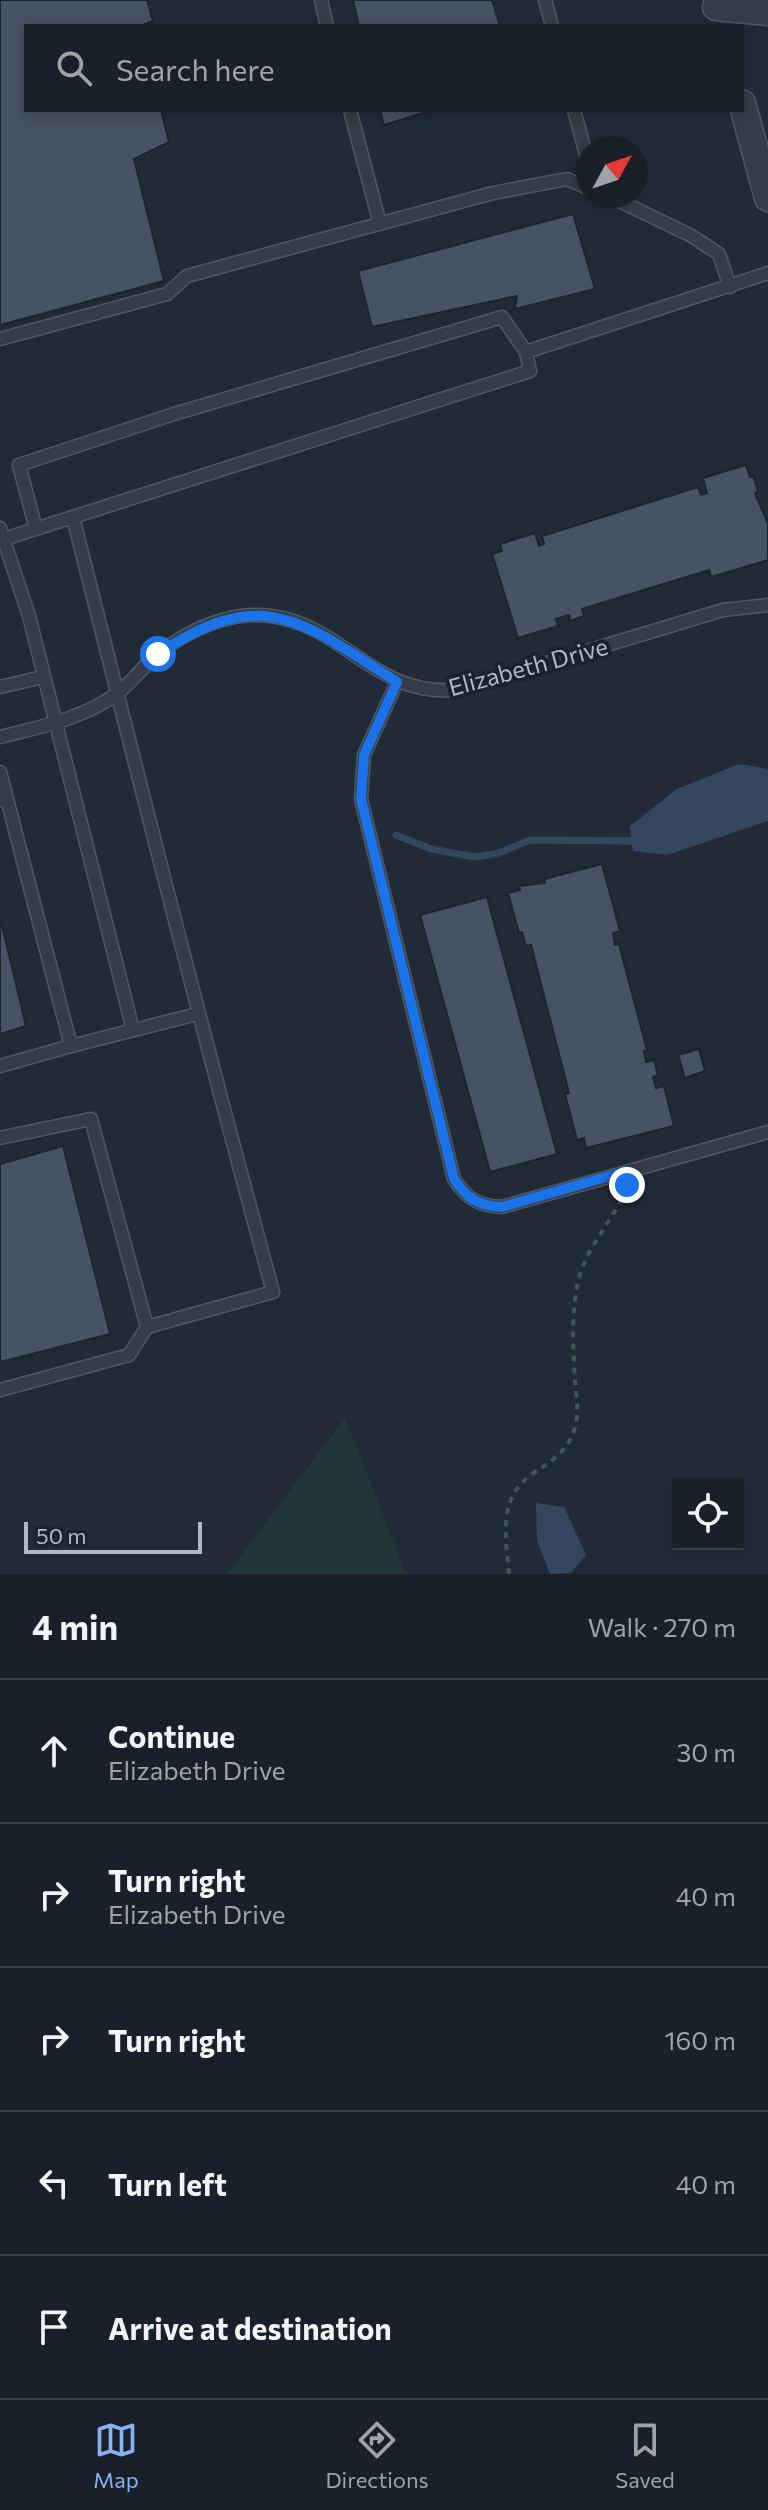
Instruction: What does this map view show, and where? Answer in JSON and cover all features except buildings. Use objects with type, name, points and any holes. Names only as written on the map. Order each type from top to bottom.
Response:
[{"type":"street","points":[[717,11],[768,12]]},
{"type":"street","points":[[744,110],[768,198]]},
{"type":"lane","points":[[321,0],[327,24]]},
{"type":"lane","points":[[545,0],[551,24]]},
{"type":"lane","points":[[351,112],[380,224]]},
{"type":"lane","points":[[575,112],[581,136]]},
{"type":"lane","points":[[0,339],[167,294],[187,276],[493,193],[567,179],[576,183]]},
{"type":"lane","points":[[634,208],[690,235],[719,254],[730,287]]},
{"type":"lane","points":[[526,352],[768,273]]},
{"type":"lane","points":[[36,529],[19,465],[174,414],[502,317],[526,352],[530,371],[36,529],[2,534],[29,616],[133,1030]]},
{"type":"lane","points":[[0,1390],[129,1355],[147,1327],[273,1292],[197,1014],[73,517]]},
{"type":"lane","name":"Elizabeth Drive","points":[[0,737],[55,724],[118,693],[158,654],[195,630],[228,619],[269,615],[308,626],[397,682],[431,692],[458,690],[723,610],[768,605]]},
{"type":"lane","points":[[0,687],[43,677]]},
{"type":"lane","points":[[397,682],[364,755],[361,799],[454,1179],[474,1201],[502,1207],[768,1132]]},
{"type":"lane","points":[[0,772],[3,800],[71,1046]]},
{"type":"lane","points":[[0,1066],[197,1014]]},
{"type":"lane","points":[[0,1138],[91,1119],[147,1327]]},
{"type":"path","points":[[509,1574],[505,1522],[513,1495],[526,1479],[554,1462],[569,1444],[577,1420],[573,1351],[578,1281],[593,1242],[619,1207],[627,1185],[627,1171]]},
{"type":"green space","points":[[345,1418],[406,1574],[227,1574]]},
{"type":"water","points":[[739,764],[768,769],[768,821],[667,855],[633,851],[630,826],[677,789]]},
{"type":"water","points":[[536,1503],[564,1507],[586,1555],[571,1573],[550,1574],[537,1541]]},
{"type":"waterway","points":[[396,835],[431,849],[475,857],[499,853],[530,840],[632,841]]},
{"type":"route","points":[[158,654],[195,630],[228,619],[269,615],[308,626],[397,682],[364,755],[360,777],[361,799],[454,1179],[462,1192],[474,1201],[502,1207],[627,1171],[627,1185]]}]
